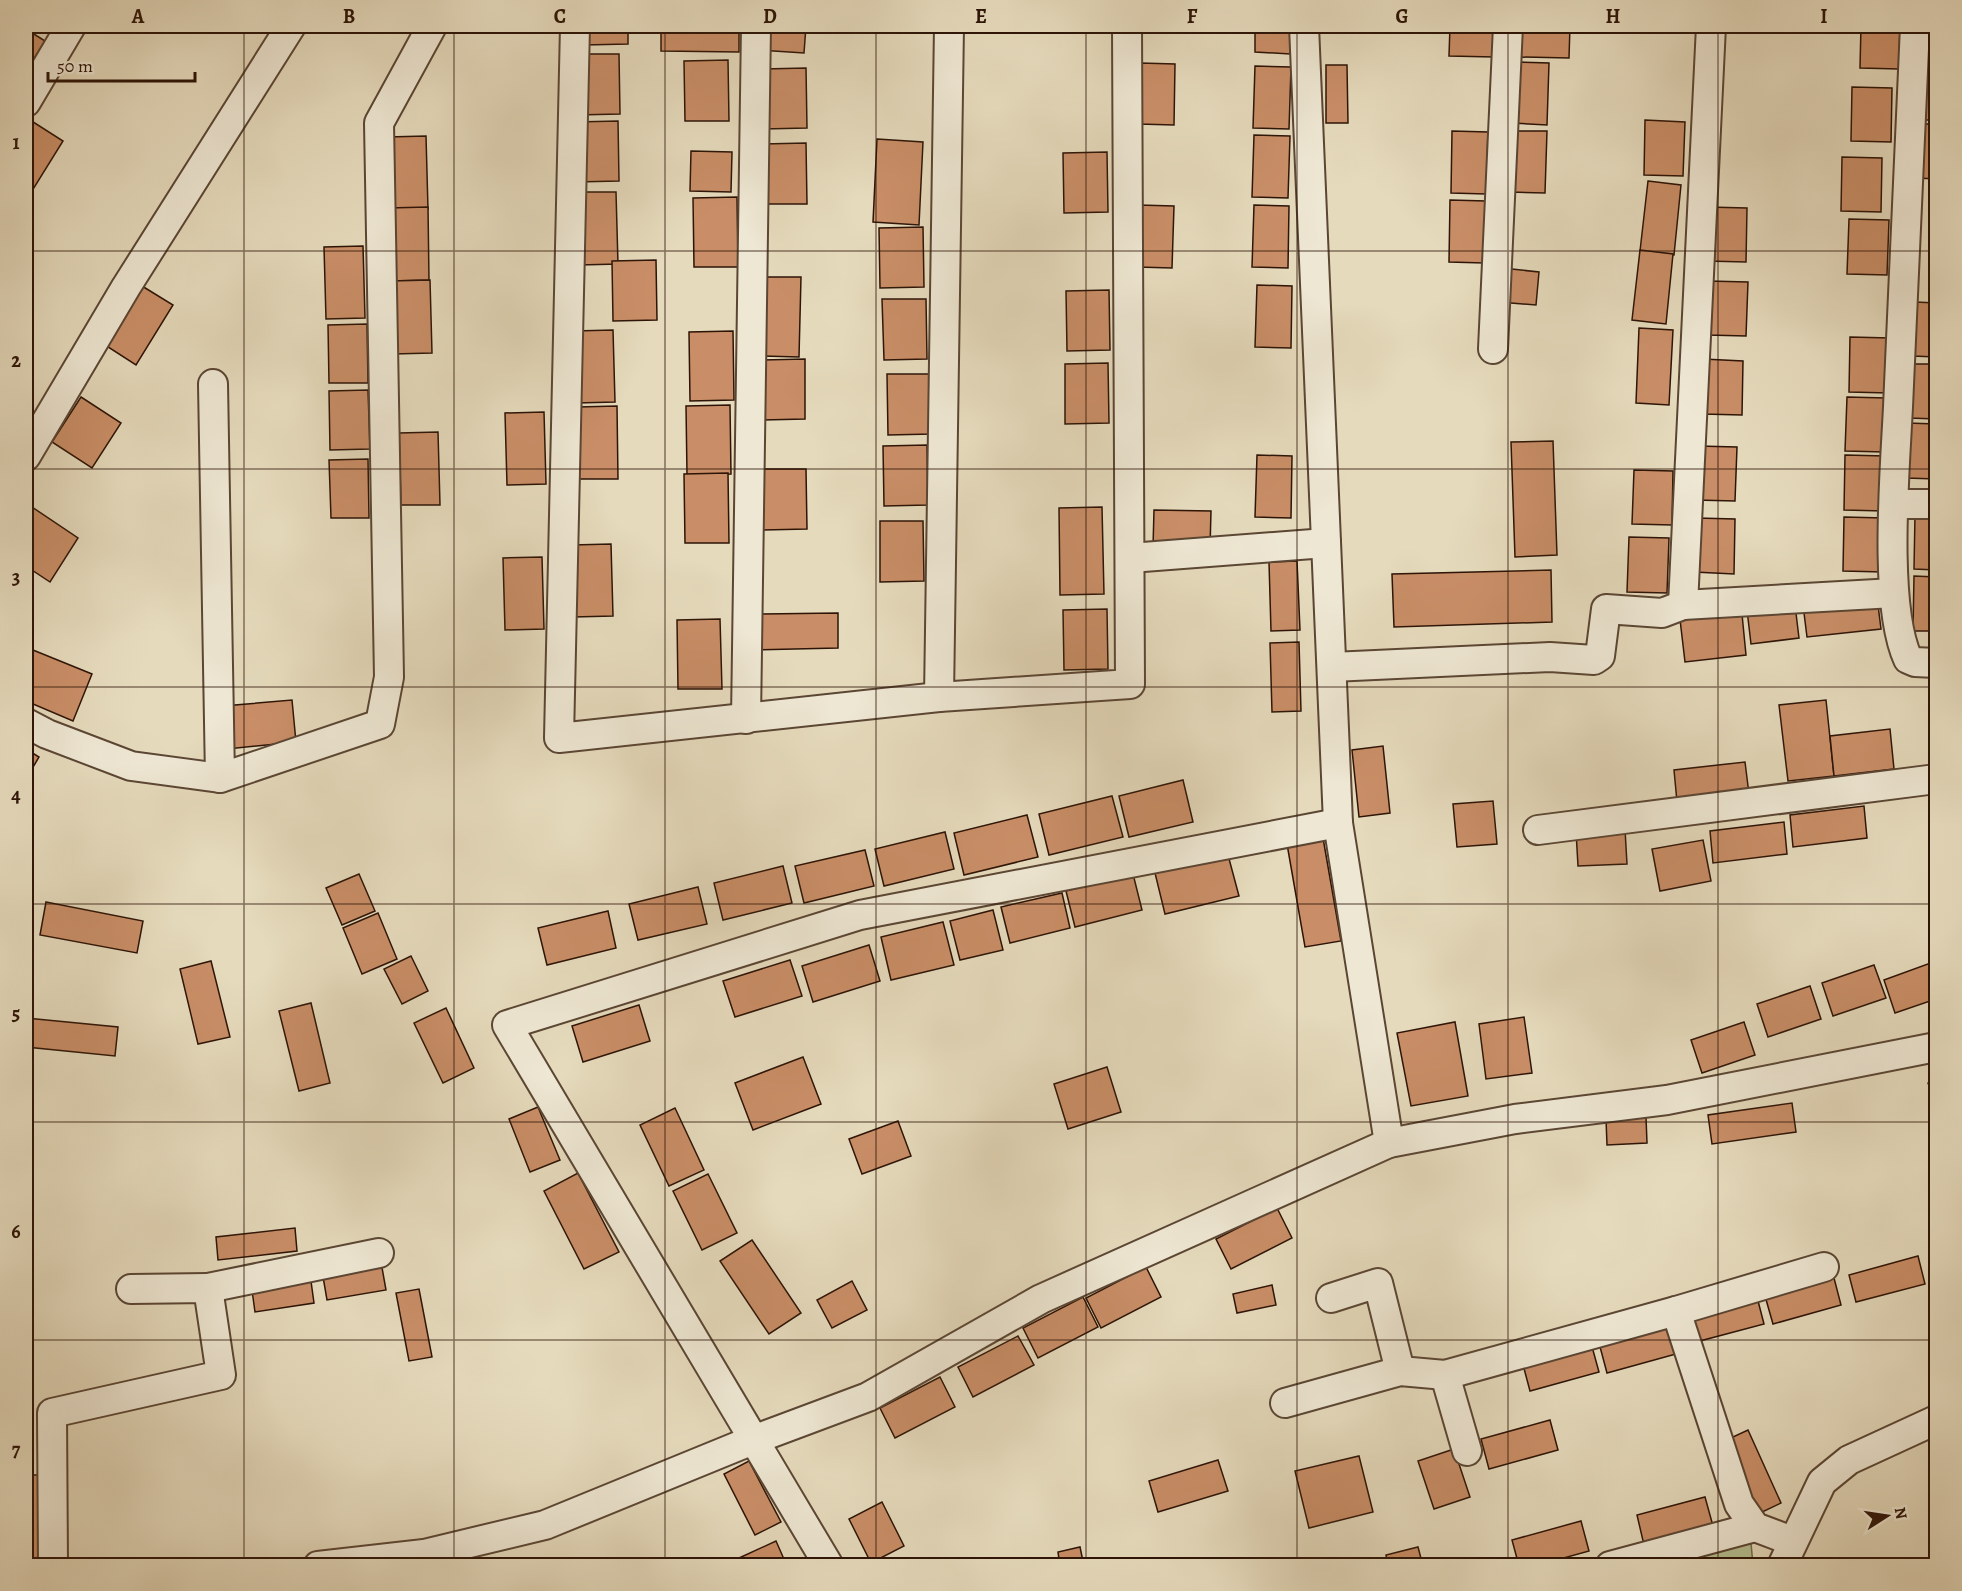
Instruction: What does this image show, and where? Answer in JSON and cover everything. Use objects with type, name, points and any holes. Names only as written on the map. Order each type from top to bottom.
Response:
[{"type":"street","points":[[26,102],[71,26]]},
{"type":"street","points":[[26,456],[126,287],[291,26]]},
{"type":"street","points":[[26,723],[47,734],[131,766],[220,778],[380,724],[389,677],[379,123],[432,26]]},
{"type":"street","points":[[575,26],[559,738],[939,697],[1130,684],[1127,26]]},
{"type":"street","points":[[746,719],[756,26]]},
{"type":"street","points":[[939,697],[949,26]]},
{"type":"street","points":[[1304,26],[1338,823],[1389,1143]]},
{"type":"street","points":[[1493,349],[1508,26]]},
{"type":"street","points":[[1683,605],[1711,26]]},
{"type":"street","points":[[1915,26],[1894,504],[1894,593],[1904,650],[1908,659],[1915,662],[1936,663]]},
{"type":"street","points":[[213,384],[220,778]]},
{"type":"street","points":[[1894,504],[1936,504]]},
{"type":"street","points":[[1130,558],[1326,543]]},
{"type":"street","points":[[1332,667],[1550,657],[1594,660],[1600,656],[1606,609],[1662,613],[1683,605],[1894,593]]},
{"type":"street","points":[[1538,831],[1936,779]]},
{"type":"street","points":[[829,1566],[507,1025],[860,915],[1338,823]]},
{"type":"street","points":[[318,1566],[425,1560],[545,1525],[753,1440],[868,1397],[1041,1299],[1389,1143],[1515,1119],[1667,1100],[1936,1047]]},
{"type":"street","points":[[130,1289],[208,1288],[379,1253]]},
{"type":"street","points":[[1286,1403],[1400,1371],[1444,1375],[1676,1311],[1824,1267]]},
{"type":"street","points":[[1331,1298],[1378,1283],[1400,1371]]},
{"type":"street","points":[[53,1566],[52,1413],[221,1375],[208,1288]]},
{"type":"street","points":[[1676,1311],[1739,1504],[1755,1527],[1787,1553],[1822,1482],[1849,1460],[1936,1420]]},
{"type":"street","points":[[1444,1375],[1467,1451]]},
{"type":"street","points":[[1610,1566],[1755,1527]]},
{"type":"green space","points":[[1751,1543],[1753,1565],[1636,1566],[1679,1552]]},
{"type":"building","points":[[584,26],[628,26],[628,44],[584,45]]},
{"type":"building","points":[[661,26],[739,26],[739,52],[661,51]]},
{"type":"building","points":[[760,26],[806,26],[804,53],[759,50]]},
{"type":"building","points":[[1148,26],[1217,26],[1217,27],[1148,29]]},
{"type":"building","points":[[1255,26],[1291,26],[1290,54],[1255,52]]},
{"type":"building","points":[[1450,26],[1495,26],[1494,57],[1449,56]]},
{"type":"building","points":[[1519,26],[1570,26],[1569,58],[1518,57]]},
{"type":"building","points":[[1861,26],[1900,26],[1899,69],[1860,68]]},
{"type":"building","points":[[1923,26],[1936,26],[1936,60],[1922,60]]},
{"type":"building","points":[[26,29],[45,41],[26,72]]},
{"type":"building","points":[[575,54],[619,54],[620,114],[576,115]]},
{"type":"building","points":[[728,60],[729,121],[685,121],[684,61]]},
{"type":"building","points":[[1513,62],[1549,63],[1547,125],[1512,123]]},
{"type":"building","points":[[1140,63],[1175,64],[1174,125],[1138,124]]},
{"type":"building","points":[[1326,65],[1347,65],[1348,123],[1326,123]]},
{"type":"building","points":[[1920,65],[1936,66],[1936,120],[1919,120]]},
{"type":"building","points":[[1255,66],[1291,67],[1289,129],[1253,128]]},
{"type":"building","points":[[806,68],[807,128],[763,129],[763,69]]},
{"type":"building","points":[[1852,87],[1892,88],[1891,142],[1851,141]]},
{"type":"building","points":[[30,120],[63,141],[27,199],[26,127]]},
{"type":"building","points":[[1645,120],[1685,122],[1683,176],[1644,175]]},
{"type":"building","points":[[618,121],[619,181],[575,182],[575,122]]},
{"type":"building","points":[[1919,124],[1936,124],[1936,179],[1918,178]]},
{"type":"building","points":[[1452,131],[1488,132],[1486,194],[1451,193]]},
{"type":"building","points":[[1511,131],[1547,131],[1545,193],[1510,192]]},
{"type":"building","points":[[1254,135],[1290,136],[1288,198],[1252,197]]},
{"type":"building","points":[[426,136],[428,209],[389,210],[387,137]]},
{"type":"building","points":[[877,139],[923,142],[919,225],[873,222]]},
{"type":"building","points":[[806,143],[807,204],[764,204],[763,144]]},
{"type":"building","points":[[691,151],[732,152],[731,192],[690,191]]},
{"type":"building","points":[[1107,152],[1108,212],[1064,213],[1063,153]]},
{"type":"building","points":[[1842,157],[1882,158],[1881,212],[1841,211]]},
{"type":"building","points":[[1648,181],[1681,185],[1674,255],[1640,251]]},
{"type":"building","points":[[577,192],[616,192],[618,264],[579,265]]},
{"type":"building","points":[[737,197],[738,267],[694,267],[693,198]]},
{"type":"building","points":[[1450,200],[1486,201],[1484,263],[1449,262]]},
{"type":"building","points":[[1138,205],[1174,206],[1172,268],[1137,267]]},
{"type":"building","points":[[1254,205],[1289,206],[1288,268],[1252,267]]},
{"type":"building","points":[[428,207],[429,280],[390,281],[388,208]]},
{"type":"building","points":[[1707,207],[1747,208],[1746,262],[1706,261]]},
{"type":"building","points":[[1849,219],[1889,220],[1887,275],[1847,274]]},
{"type":"building","points":[[923,227],[924,287],[880,288],[879,228]]},
{"type":"building","points":[[363,246],[365,318],[326,319],[324,247]]},
{"type":"building","points":[[1640,250],[1673,254],[1666,324],[1632,320]]},
{"type":"building","points":[[656,260],[657,320],[613,321],[612,261]]},
{"type":"building","points":[[1502,268],[1539,272],[1536,305],[1499,302]]},
{"type":"building","points":[[760,277],[801,277],[799,357],[759,356]]},
{"type":"building","points":[[430,280],[432,353],[393,354],[391,281]]},
{"type":"building","points":[[1708,281],[1748,282],[1746,336],[1707,335]]},
{"type":"building","points":[[1257,285],[1292,286],[1291,348],[1255,347]]},
{"type":"building","points":[[142,286],[173,305],[136,365],[105,345]]},
{"type":"building","points":[[1109,290],[1110,350],[1067,351],[1066,291]]},
{"type":"building","points":[[882,299],[926,299],[927,359],[884,360]]},
{"type":"building","points":[[1915,302],[1936,303],[1936,357],[1913,356]]},
{"type":"building","points":[[367,324],[368,383],[329,383],[328,325]]},
{"type":"building","points":[[1639,328],[1673,330],[1669,405],[1636,403]]},
{"type":"building","points":[[613,330],[615,402],[576,403],[574,331]]},
{"type":"building","points":[[733,331],[734,400],[690,401],[689,332]]},
{"type":"building","points":[[1850,337],[1890,338],[1889,393],[1849,392]]},
{"type":"building","points":[[805,359],[805,419],[762,420],[761,360]]},
{"type":"building","points":[[1703,359],[1743,361],[1742,415],[1702,414]]},
{"type":"building","points":[[1108,363],[1109,423],[1065,424],[1065,364]]},
{"type":"building","points":[[1911,364],[1936,364],[1936,419],[1910,418]]},
{"type":"building","points":[[887,374],[931,374],[932,434],[888,435]]},
{"type":"building","points":[[368,390],[370,449],[330,450],[329,391]]},
{"type":"building","points":[[81,397],[121,423],[92,468],[52,442]]},
{"type":"building","points":[[1847,397],[1886,398],[1885,452],[1845,451]]},
{"type":"building","points":[[730,405],[731,474],[687,475],[686,406]]},
{"type":"building","points":[[617,406],[618,479],[579,479],[578,407]]},
{"type":"building","points":[[544,412],[546,484],[507,485],[505,413]]},
{"type":"building","points":[[1907,423],[1936,424],[1936,479],[1906,478]]},
{"type":"building","points":[[438,432],[440,505],[401,505],[399,433]]},
{"type":"building","points":[[1553,441],[1557,555],[1515,557],[1511,442]]},
{"type":"building","points":[[927,445],[928,505],[884,506],[883,446]]},
{"type":"building","points":[[1697,446],[1737,447],[1735,501],[1695,500]]},
{"type":"building","points":[[1257,455],[1292,456],[1291,518],[1255,517]]},
{"type":"building","points":[[1845,455],[1885,456],[1884,511],[1844,510]]},
{"type":"building","points":[[368,459],[369,518],[331,518],[329,460]]},
{"type":"building","points":[[762,469],[806,469],[807,529],[763,530]]},
{"type":"building","points":[[1634,470],[1673,471],[1672,525],[1632,524]]},
{"type":"building","points":[[728,473],[729,543],[685,543],[684,474]]},
{"type":"building","points":[[26,503],[78,538],[50,582],[26,566]]},
{"type":"building","points":[[1102,507],[1104,594],[1060,595],[1059,508]]},
{"type":"building","points":[[1154,510],[1211,511],[1210,548],[1153,547]]},
{"type":"building","points":[[1915,515],[1936,515],[1936,570],[1914,569]]},
{"type":"building","points":[[1844,517],[1884,518],[1883,572],[1843,571]]},
{"type":"building","points":[[1696,518],[1735,519],[1734,574],[1694,572]]},
{"type":"building","points":[[880,521],[923,521],[924,581],[880,582]]},
{"type":"building","points":[[1629,537],[1669,538],[1667,593],[1627,592]]},
{"type":"building","points":[[611,544],[613,616],[573,617],[572,545]]},
{"type":"building","points":[[542,557],[544,629],[505,630],[503,558]]},
{"type":"building","points":[[1297,561],[1300,630],[1271,631],[1269,562]]},
{"type":"building","points":[[1551,570],[1552,622],[1394,627],[1392,574]]},
{"type":"building","points":[[1914,576],[1936,577],[1936,631],[1913,631]]},
{"type":"building","points":[[1877,597],[1881,629],[1807,637],[1803,605]]},
{"type":"building","points":[[1741,604],[1746,655],[1685,662],[1679,611]]},
{"type":"building","points":[[1795,605],[1799,638],[1751,644],[1747,610]]},
{"type":"building","points":[[1107,609],[1108,669],[1064,670],[1063,610]]},
{"type":"building","points":[[838,613],[838,648],[754,650],[753,614]]},
{"type":"building","points":[[720,619],[722,689],[678,689],[677,620]]},
{"type":"building","points":[[1299,642],[1301,711],[1272,712],[1270,643]]},
{"type":"building","points":[[28,648],[92,674],[73,721],[26,701]]},
{"type":"building","points":[[292,700],[296,742],[227,749],[223,706]]},
{"type":"building","points":[[1826,700],[1834,776],[1788,781],[1779,705]]},
{"type":"building","points":[[1890,729],[1894,769],[1834,776],[1830,736]]},
{"type":"building","points":[[1383,746],[1390,813],[1359,817],[1352,750]]},
{"type":"building","points":[[26,749],[39,757],[26,779]]},
{"type":"building","points":[[1745,762],[1749,794],[1677,802],[1674,770]]},
{"type":"building","points":[[1183,780],[1193,822],[1129,837],[1119,796]]},
{"type":"building","points":[[1112,796],[1123,837],[1049,855],[1039,814]]},
{"type":"building","points":[[1493,801],[1497,844],[1457,847],[1453,804]]},
{"type":"building","points":[[1864,806],[1867,838],[1793,847],[1790,815]]},
{"type":"building","points":[[1027,815],[1038,857],[964,875],[954,833]]},
{"type":"building","points":[[1784,822],[1787,854],[1713,863],[1710,831]]},
{"type":"building","points":[[1625,829],[1627,864],[1578,866],[1576,831]]},
{"type":"building","points":[[945,832],[954,869],[884,886],[875,849]]},
{"type":"building","points":[[1323,838],[1341,941],[1305,947],[1287,844]]},
{"type":"building","points":[[1703,840],[1711,881],[1660,891],[1652,849]]},
{"type":"building","points":[[865,850],[874,886],[804,903],[795,866]]},
{"type":"building","points":[[1228,855],[1239,896],[1165,914],[1155,873]]},
{"type":"building","points":[[783,866],[792,903],[723,920],[714,883]]},
{"type":"building","points":[[359,874],[375,911],[342,925],[326,888]]},
{"type":"building","points":[[1133,874],[1142,910],[1075,927],[1066,891]]},
{"type":"building","points":[[698,887],[707,924],[638,940],[629,904]]},
{"type":"building","points":[[1062,893],[1070,928],[1010,943],[1001,907]]},
{"type":"building","points":[[46,902],[143,921],[137,953],[40,935]]},
{"type":"building","points":[[993,910],[1003,950],[960,960],[950,921]]},
{"type":"building","points":[[608,911],[616,948],[547,965],[538,928]]},
{"type":"building","points":[[378,913],[397,959],[362,974],[343,928]]},
{"type":"building","points":[[943,922],[954,965],[891,980],[881,937]]},
{"type":"building","points":[[869,945],[880,981],[813,1002],[802,966]]},
{"type":"building","points":[[411,956],[428,991],[402,1004],[384,969]]},
{"type":"building","points":[[790,960],[802,996],[735,1017],[723,981]]},
{"type":"building","points":[[211,961],[230,1037],[198,1044],[180,969]]},
{"type":"building","points":[[1936,961],[1936,999],[1895,1013],[1884,980]]},
{"type":"building","points":[[1874,965],[1886,998],[1833,1016],[1822,983]]},
{"type":"building","points":[[1810,986],[1821,1019],[1768,1037],[1757,1004]]},
{"type":"building","points":[[311,1003],[330,1083],[299,1091],[279,1011]]},
{"type":"building","points":[[639,1005],[650,1041],[583,1062],[572,1026]]},
{"type":"building","points":[[446,1008],[474,1068],[443,1083],[414,1023]]},
{"type":"building","points":[[1524,1017],[1532,1073],[1486,1079],[1479,1024]]},
{"type":"building","points":[[26,1018],[118,1027],[115,1056],[26,1047]]},
{"type":"building","points":[[1455,1022],[1468,1096],[1411,1106],[1397,1033]]},
{"type":"building","points":[[1744,1022],[1755,1055],[1702,1073],[1691,1040]]},
{"type":"building","points":[[803,1057],[821,1104],[753,1130],[735,1083]]},
{"type":"building","points":[[1107,1067],[1121,1112],[1068,1129],[1054,1084]]},
{"type":"building","points":[[1936,1079],[1936,1102],[1928,1083]]},
{"type":"building","points":[[1792,1103],[1796,1132],[1712,1144],[1708,1115]]},
{"type":"building","points":[[538,1107],[560,1160],[530,1172],[509,1119]]},
{"type":"building","points":[[675,1108],[704,1170],[669,1186],[640,1125]]},
{"type":"building","points":[[1646,1117],[1647,1143],[1607,1145],[1606,1119]]},
{"type":"building","points":[[898,1121],[911,1156],[862,1174],[849,1139]]},
{"type":"building","points":[[578,1173],[619,1252],[584,1269],[544,1191]]},
{"type":"building","points":[[708,1174],[737,1233],[702,1250],[673,1191]]},
{"type":"building","points":[[1277,1208],[1292,1238],[1231,1269],[1216,1239]]},
{"type":"building","points":[[295,1228],[297,1251],[218,1260],[216,1237]]},
{"type":"building","points":[[752,1240],[801,1313],[769,1334],[720,1261]]},
{"type":"building","points":[[1918,1256],[1925,1284],[1856,1302],[1849,1275]]},
{"type":"building","points":[[381,1262],[386,1290],[327,1300],[322,1271]]},
{"type":"building","points":[[1146,1267],[1161,1297],[1101,1328],[1086,1298]]},
{"type":"building","points":[[310,1274],[314,1303],[255,1312],[251,1283]]},
{"type":"building","points":[[1834,1278],[1841,1305],[1773,1324],[1765,1296]]},
{"type":"building","points":[[852,1281],[867,1310],[832,1328],[817,1300]]},
{"type":"building","points":[[1272,1285],[1276,1305],[1237,1313],[1233,1294]]},
{"type":"building","points":[[419,1289],[432,1357],[409,1361],[396,1293]]},
{"type":"building","points":[[1083,1297],[1098,1327],[1038,1358],[1023,1328]]},
{"type":"building","points":[[1757,1297],[1764,1324],[1696,1342],[1688,1315]]},
{"type":"building","points":[[1668,1324],[1676,1354],[1607,1373],[1599,1343]]},
{"type":"building","points":[[1018,1336],[1034,1365],[973,1397],[958,1367]]},
{"type":"building","points":[[1591,1343],[1599,1372],[1530,1391],[1522,1361]]},
{"type":"building","points":[[940,1377],[955,1407],[895,1438],[880,1408]]},
{"type":"building","points":[[1550,1420],[1558,1450],[1489,1469],[1481,1439]]},
{"type":"building","points":[[1748,1430],[1781,1503],[1756,1515],[1722,1442]]},
{"type":"building","points":[[1454,1449],[1470,1497],[1434,1509],[1418,1461]]},
{"type":"building","points":[[1359,1456],[1373,1512],[1309,1528],[1295,1471]]},
{"type":"building","points":[[1218,1460],[1228,1491],[1158,1512],[1149,1481]]},
{"type":"building","points":[[749,1461],[781,1522],[755,1535],[724,1474]]},
{"type":"building","points":[[26,1475],[44,1475],[43,1562],[26,1561]]},
{"type":"building","points":[[1705,1497],[1713,1526],[1644,1545],[1637,1515]]},
{"type":"building","points":[[882,1502],[904,1546],[871,1563],[849,1519]]},
{"type":"building","points":[[1581,1521],[1589,1551],[1535,1566],[1519,1566],[1512,1540]]},
{"type":"building","points":[[776,1541],[787,1566],[740,1566],[737,1559]]},
{"type":"building","points":[[1080,1547],[1084,1566],[1060,1566],[1058,1552]]},
{"type":"building","points":[[1418,1547],[1423,1566],[1388,1566],[1386,1555]]}]
